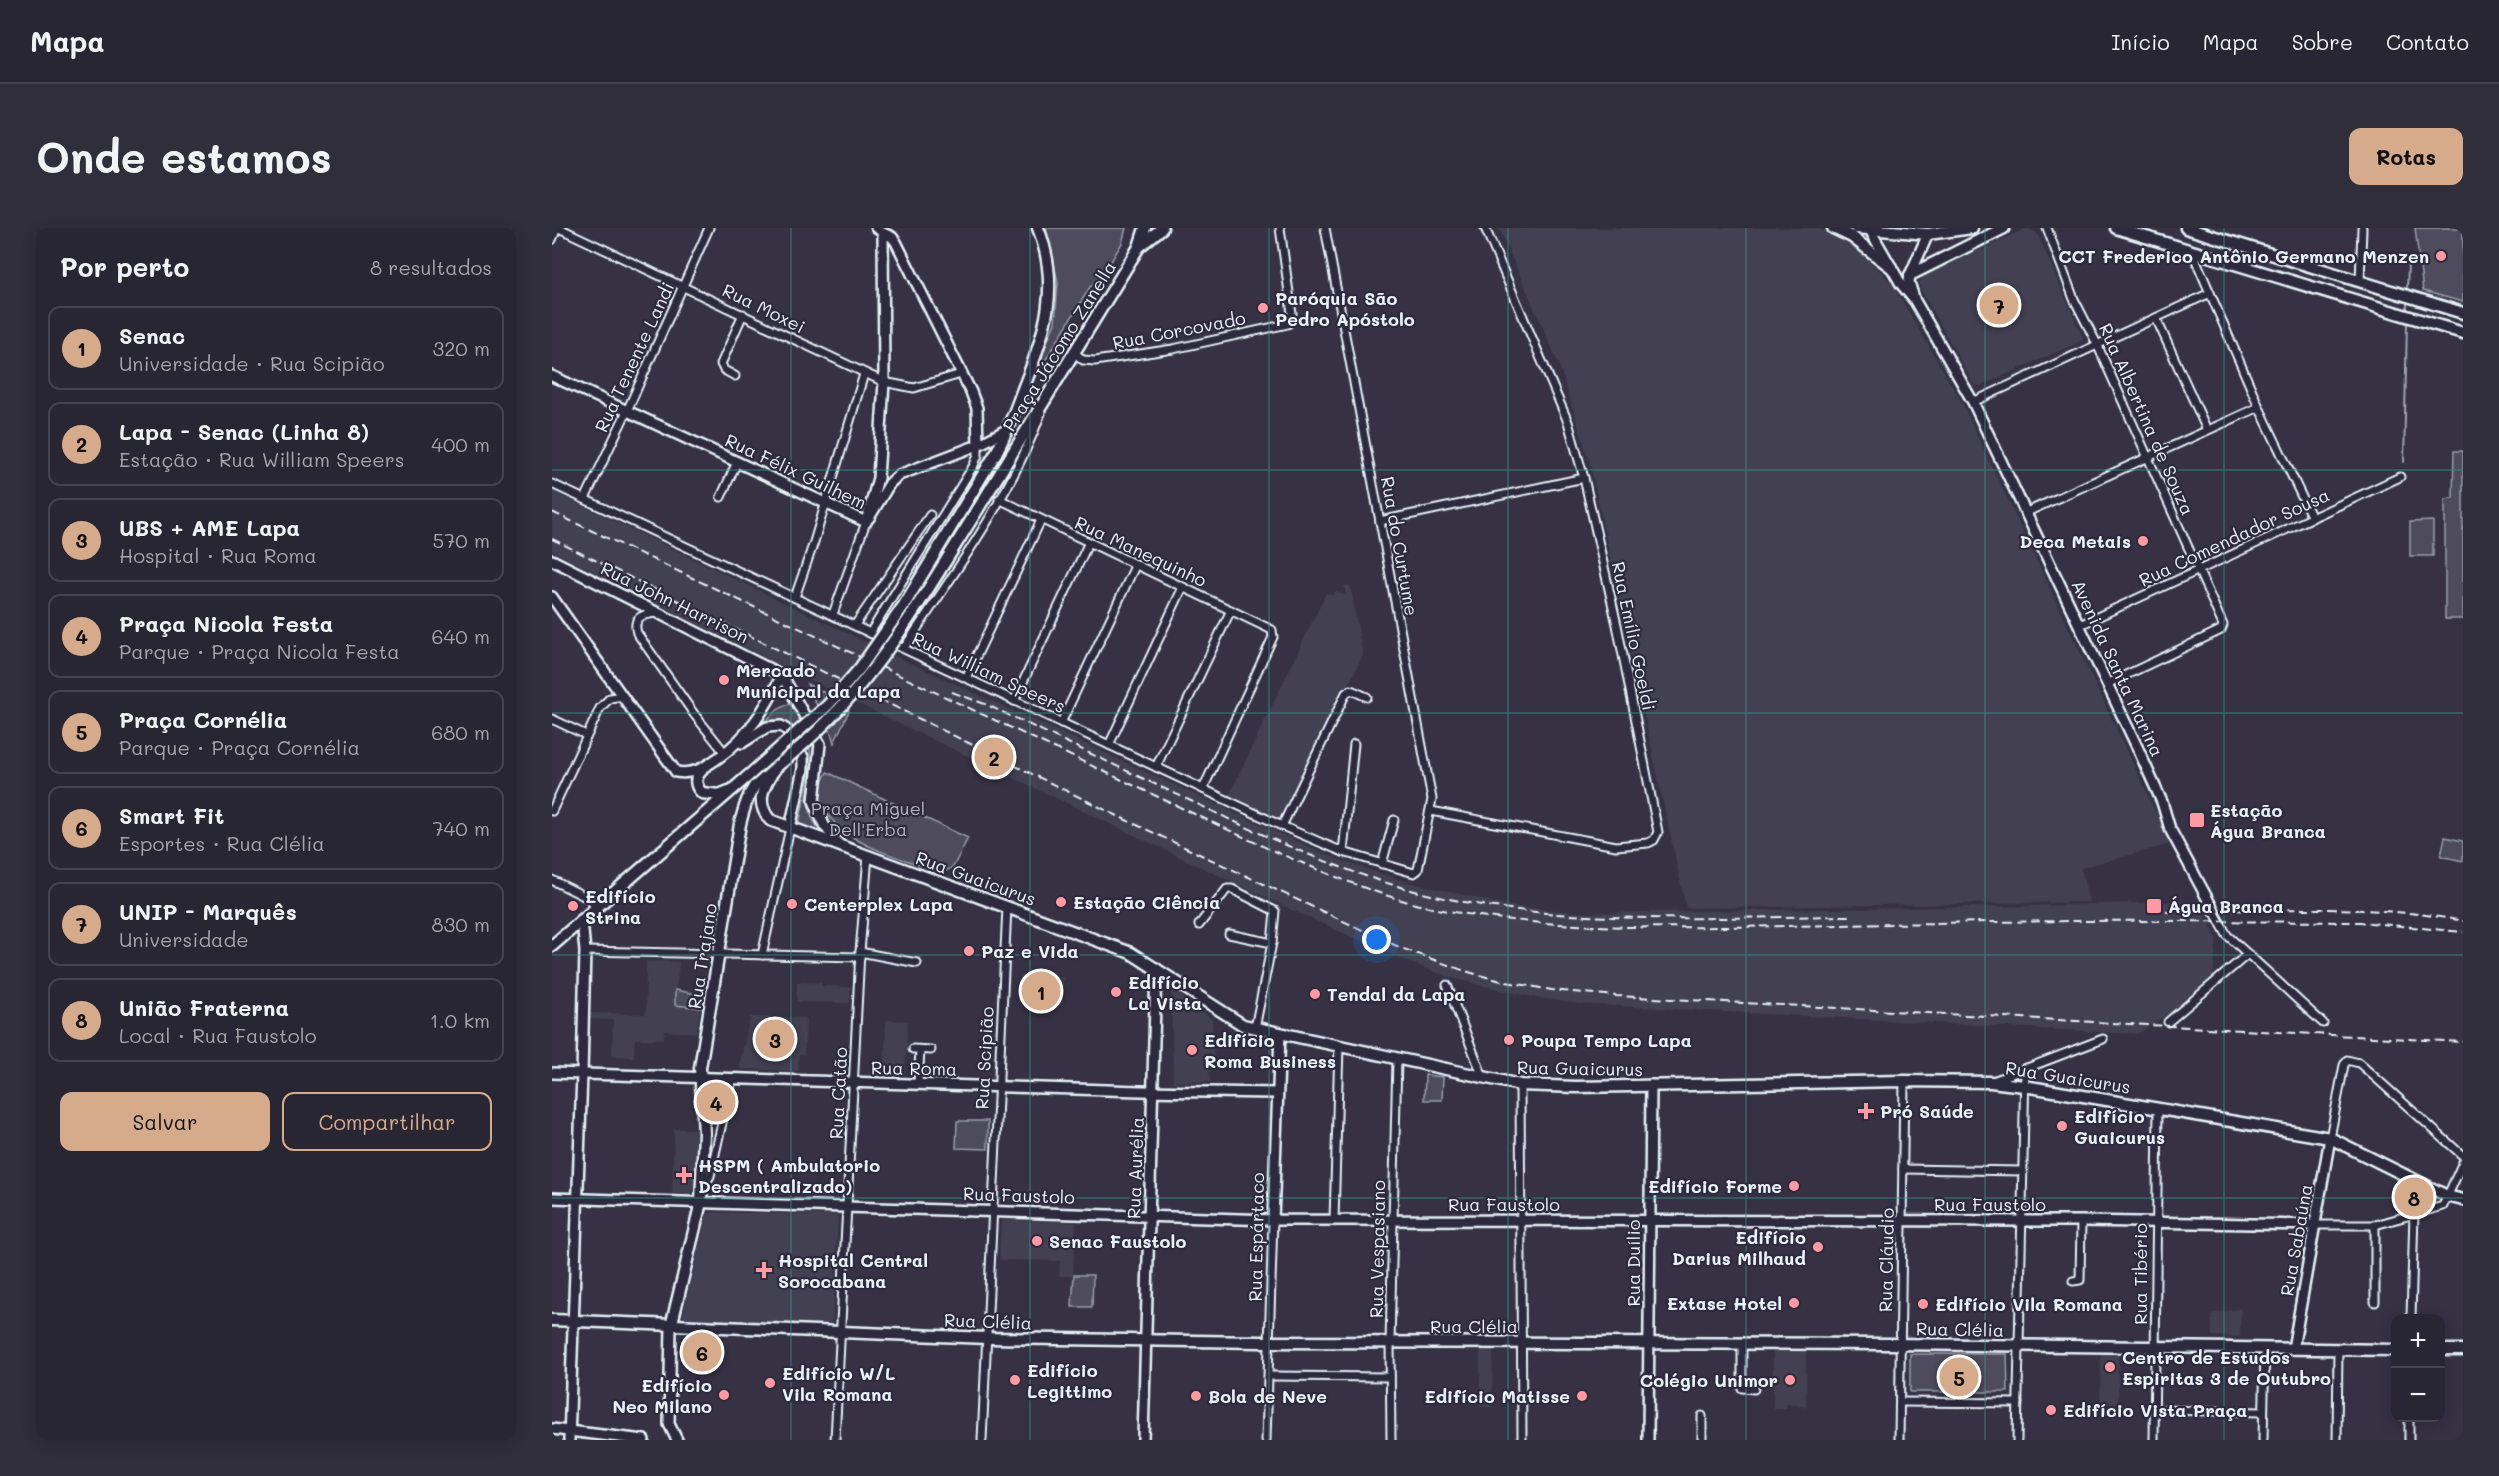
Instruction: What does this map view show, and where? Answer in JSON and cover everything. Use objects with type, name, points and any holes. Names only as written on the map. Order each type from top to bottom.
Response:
[{"type":"main road","name":"Praça Jácomo Zanella","points":[[552,946],[703,817],[828,705],[860,669],[904,605],[996,453],[1008,429],[1040,347],[1049,310],[1048,260],[1038,228]]},
{"type":"main road","name":"Praça Jácomo Zanella","points":[[749,793],[765,774],[825,726],[884,656],[910,619],[1139,247],[1145,228]]},
{"type":"main road","points":[[1139,247],[1162,228]]},
{"type":"main road","points":[[1833,228],[1852,237],[1891,267]]},
{"type":"main road","points":[[1856,228],[1929,231],[1972,228]]},
{"type":"main road","points":[[1910,275],[2004,228]]},
{"type":"main road","points":[[2116,228],[2463,333]]},
{"type":"main road","points":[[2186,228],[2463,313]]},
{"type":"main road","name":"Rua Guaicurus","points":[[776,767],[764,786],[761,797],[764,812],[770,820],[1131,953],[1236,1022],[1255,1028],[1520,1085],[1904,1081],[1991,1082],[2024,1086],[2330,1138],[2447,1196],[2463,1200]]},
{"type":"main road","points":[[700,771],[696,776],[696,781],[699,789],[705,794],[719,795],[734,789]]},
{"type":"main road","name":"Rua Trajano","points":[[671,1327],[701,1202],[704,1133],[700,1065],[738,839],[749,793]]},
{"type":"main road","name":"Rua Clélia","points":[[552,1320],[574,1323],[987,1338],[2391,1350]]},
{"type":"main road","points":[[2445,1350],[2463,1350]]},
{"type":"street","points":[[552,240],[558,228]]},
{"type":"street","name":"Rua Moxei","points":[[558,228],[884,382],[914,388],[961,374]]},
{"type":"street","name":"Rua Tenente Landi","points":[[585,499],[709,228]]},
{"type":"street","name":"Rua Corcovado","points":[[1075,353],[1083,360],[1095,361],[1173,349],[1290,322],[1292,314],[1280,228]]},
{"type":"street","name":"Rua do Curtume","points":[[1325,228],[1432,799],[1418,870]]},
{"type":"street","name":"Rua Emílio Goeldi","points":[[1431,811],[1616,846],[1648,843],[1659,832],[1584,478],[1568,422],[1485,228]]},
{"type":"street","name":"Rua Albertina de Souza","points":[[2047,228],[2074,299],[2097,344],[2223,622],[2221,630],[2107,684]]},
{"type":"street","points":[[2360,282],[2362,228]]},
{"type":"street","name":"Avenida Santa Marina","points":[[1869,229],[1903,287],[1915,301],[1973,402],[2162,802],[2170,829],[2227,935],[2323,1023]]},
{"type":"street","points":[[870,633],[978,455],[977,408],[896,242],[880,230]]},
{"type":"street","points":[[833,614],[866,522],[878,478],[884,382],[880,230]]},
{"type":"street","points":[[1910,275],[1929,231]]},
{"type":"street","points":[[2192,251],[2259,407],[2312,518]]},
{"type":"street","name":"Avenida Santa Marina","points":[[1910,275],[1909,282],[1915,301]]},
{"type":"street","points":[[1973,402],[2210,293]]},
{"type":"street","points":[[735,376],[724,370],[721,364],[743,314]]},
{"type":"street","points":[[2156,318],[2207,430]]},
{"type":"street","points":[[795,597],[864,374]]},
{"type":"street","name":"Rua Félix Guilhem","points":[[552,376],[866,522],[890,483],[899,475],[978,445],[1008,429]]},
{"type":"street","points":[[904,648],[999,499],[1029,447],[1046,401]]},
{"type":"street","points":[[2026,512],[2259,407]]},
{"type":"street","points":[[721,497],[737,462]]},
{"type":"street","name":"Rua Comendador Sousa","points":[[2080,625],[2400,477]]},
{"type":"street","points":[[1380,521],[1584,478]]},
{"type":"street","name":"Rua William Speers","points":[[552,484],[1282,826],[1343,852],[1411,873],[1418,870]]},
{"type":"street","name":"Rua Manequinho","points":[[999,499],[1273,631],[1273,638],[1203,789]]},
{"type":"street","points":[[855,625],[930,515]]},
{"type":"street","points":[[966,678],[1041,520]]},
{"type":"street","points":[[1014,701],[1089,542]]},
{"type":"street","name":"Rua John Harrison","points":[[552,560],[782,675]]},
{"type":"street","points":[[1061,723],[1136,564]]},
{"type":"street","points":[[1109,745],[1183,587]]},
{"type":"street","points":[[552,597],[676,772],[700,771],[767,727],[778,726],[787,730],[802,757],[803,769],[762,955]]},
{"type":"street","points":[[1156,767],[1231,610]]},
{"type":"street","points":[[660,613],[644,614],[640,617],[636,624],[637,633],[694,714],[729,750]]},
{"type":"street","points":[[729,750],[750,730],[765,709],[782,675]]},
{"type":"street","points":[[782,675],[820,744],[814,801],[824,825],[840,846]]},
{"type":"street","points":[[1282,826],[1346,693],[1351,690],[1367,697]]},
{"type":"street","points":[[552,811],[586,735],[606,701],[614,696],[624,696]]},
{"type":"street","points":[[552,718],[586,735]]},
{"type":"street","points":[[1343,852],[1354,744]]},
{"type":"street","points":[[1382,864],[1394,820]]},
{"type":"street","name":"Rua Catão","points":[[835,1440],[860,954],[868,856]]},
{"type":"street","points":[[552,880],[590,899],[596,909]]},
{"type":"street","points":[[1199,925],[1224,890],[1232,889],[1274,908],[1276,914],[1272,943],[1255,1028]]},
{"type":"street","name":"Rua Scipião","points":[[987,1338],[1006,907]]},
{"type":"street","points":[[570,1436],[585,951],[582,921]]},
{"type":"street","points":[[1229,934],[1272,943]]},
{"type":"street","points":[[585,951],[762,955],[860,954],[917,963]]},
{"type":"street","points":[[2168,1022],[2248,954]]},
{"type":"street","name":"Rua Aurélia","points":[[1143,1440],[1156,968]]},
{"type":"street","points":[[1447,984],[1483,1077]]},
{"type":"street","name":"Rua Espártaco","points":[[1266,1440],[1276,1093],[1280,1034]]},
{"type":"street","points":[[1991,1082],[2103,1039]]},
{"type":"street","points":[[1334,1220],[1339,1046]]},
{"type":"street","points":[[918,1084],[916,1049],[931,1050]]},
{"type":"street","name":"Rua Vespasiano","points":[[1391,1440],[1390,1343],[1397,1059]]},
{"type":"street","points":[[2330,1138],[2345,1061],[2359,1064],[2463,1156]]},
{"type":"street","points":[[2017,1440],[2025,1068]]},
{"type":"street","name":"Rua Roma","points":[[552,1073],[1276,1093]]},
{"type":"street","points":[[702,1189],[710,1176],[732,1078]]},
{"type":"street","name":"Rua Cláudio","points":[[1899,1440],[1904,1081]]},
{"type":"street","points":[[1520,1085],[1522,1440]]},
{"type":"street","name":"Rua Duílio","points":[[1648,1440],[1651,1085]]},
{"type":"street","name":"Rua Tibério","points":[[2154,1440],[2157,1109]]},
{"type":"street","name":"Rua Sabaúna","points":[[2293,1348],[2330,1138]]},
{"type":"street","points":[[2447,1196],[2463,1162]]},
{"type":"street","points":[[1903,1169],[2022,1171]]},
{"type":"street","name":"Rua Faustolo","points":[[552,1198],[1273,1220],[2156,1221],[2376,1225],[2414,1212],[2443,1206],[2447,1196]]},
{"type":"street","points":[[2412,1314],[2414,1212]]},
{"type":"street","points":[[2073,1281],[2081,1279],[2081,1221]]},
{"type":"street","points":[[2375,1302],[2376,1225]]},
{"type":"street","points":[[671,1327],[669,1424],[677,1440]]},
{"type":"street","points":[[982,1440],[987,1338]]},
{"type":"street","points":[[1743,1344],[1743,1388],[1754,1389]]},
{"type":"street","points":[[2263,1440],[2265,1348]]},
{"type":"street","points":[[2337,1440],[2338,1349]]},
{"type":"street","points":[[1269,1376],[1390,1377]]},
{"type":"street","points":[[1899,1402],[2018,1403]]},
{"type":"street","points":[[2154,1410],[2263,1412]]},
{"type":"street","points":[[1702,1416],[1702,1440]]},
{"type":"street","points":[[2409,1422],[2409,1440]]},
{"type":"street","points":[[552,1429],[570,1436],[644,1440]]},
{"type":"shaded area","points":[[1499,228],[1818,228],[1849,241],[1870,260],[1891,282],[1961,401],[2171,844],[2081,868],[2089,902],[1686,908],[1590,464],[1558,362]]},
{"type":"shaded area","points":[[2025,229],[2037,233],[2083,338],[2079,342],[1980,386],[1974,385],[1920,288],[1920,281],[1926,274]]},
{"type":"shaded area","points":[[552,491],[895,656],[1279,833],[1340,860],[1400,880],[1510,906],[1586,913],[2197,901],[2217,937],[2213,978],[2172,1012],[2137,1034],[1579,1004],[1532,997],[1451,978],[1406,961],[1287,908],[856,703],[552,551]]},
{"type":"shaded area","points":[[1350,585],[1363,655],[1282,822],[1228,797],[1326,593],[1334,595],[1336,591],[1346,596],[1344,586]]},
{"type":"shaded area","points":[[646,961],[679,962],[676,990],[703,995],[696,1033],[665,1031],[664,1039],[635,1039],[634,1057],[612,1056],[613,1020],[590,1019],[590,1013],[646,1014]]},
{"type":"shaded area","points":[[1020,976],[1063,977],[1063,1006],[1018,1004]]},
{"type":"shaded area","points":[[797,982],[851,987],[850,1003],[797,1002]]},
{"type":"shaded area","points":[[1171,988],[1212,1019],[1214,1058],[1209,1059],[1210,1082],[1173,1082]]},
{"type":"shaded area","points":[[750,1017],[806,1018],[804,1055],[799,1055],[798,1071],[741,1069],[739,1066]]},
{"type":"shaded area","points":[[886,1020],[908,1021],[905,1074],[884,1074]]},
{"type":"shaded area","name":"HSPM ( Ambulatorio Descentralizado)","points":[[674,1129],[696,1129],[694,1189],[690,1194],[672,1194]]},
{"type":"shaded area","name":"Hospital Central Sorocabana","points":[[710,1212],[836,1215],[838,1218],[833,1320],[829,1324],[687,1320],[683,1316],[706,1215]]},
{"type":"shaded area","name":"Senac Faustolo","points":[[1004,1220],[1076,1222],[1073,1276],[1059,1276],[1060,1261],[999,1260],[1001,1222]]},
{"type":"shaded area","points":[[2241,1308],[2240,1337],[2212,1336],[2212,1314]]},
{"type":"shaded area","points":[[1480,1351],[1493,1351],[1492,1407],[1480,1407]]},
{"type":"shaded area","name":"Colégio Unimor","points":[[1773,1352],[1806,1352],[1806,1408],[1797,1404],[1787,1404],[1786,1408],[1773,1408]]},
{"type":"shaded area","name":"Centro de Estudos Espiritas 3 de Outubro","points":[[2101,1354],[2118,1354],[2118,1404],[2100,1404]]},
{"type":"green space","points":[[1046,228],[1126,228],[1122,243],[1104,273],[1090,287],[1042,366],[1038,363],[1055,323],[1058,282]]},
{"type":"green space","name":"CCT Frederico Antônio Germano Menzen","points":[[2415,228],[2463,228],[2463,302],[2423,291]]},
{"type":"green space","points":[[2454,451],[2463,451],[2463,619],[2445,619],[2445,499],[2453,498]]},
{"type":"green space","points":[[2433,521],[2433,556],[2410,556],[2410,522]]},
{"type":"green space","points":[[807,684],[827,694],[849,711],[834,743],[829,728]]},
{"type":"green space","name":"Praça Miguel Dell'Erba","points":[[788,704],[792,705],[814,745],[807,800],[812,818],[821,833],[799,824],[811,766],[810,750],[792,726],[785,722],[774,720],[761,725],[777,710]]},
{"type":"green space","name":"Praça Miguel Dell'Erba","points":[[827,772],[968,838],[953,867],[944,872],[934,870],[882,852],[850,835],[836,824],[825,810],[817,793]]},
{"type":"green space","points":[[2445,837],[2463,841],[2463,861],[2441,856]]},
{"type":"green space","points":[[675,990],[703,995],[701,1008],[675,1005]]},
{"type":"green space","points":[[1425,1075],[1443,1077],[1442,1100],[1424,1100]]},
{"type":"green space","points":[[957,1121],[988,1121],[988,1149],[956,1148]]},
{"type":"green space","points":[[1074,1275],[1093,1275],[1092,1307],[1072,1307]]},
{"type":"green space","points":[[1910,1354],[2007,1354],[2008,1392],[1910,1392]]},
{"type":"waterway","points":[[2407,292],[2408,264]]},
{"type":"waterway","points":[[2407,300],[2407,313]]},
{"type":"waterway","points":[[2404,462],[2407,321]]},
{"type":"railway","points":[[552,512],[1271,850],[1352,883],[1415,904],[1524,921],[1610,926],[2160,921]]},
{"type":"railway","points":[[552,539],[1124,819],[1401,948],[1501,981],[1552,990],[1616,996],[2463,1042]]},
{"type":"railway","points":[[952,692],[985,704],[1299,850],[1354,872],[1411,890],[1465,902],[1574,915],[1630,918],[1851,916]]},
{"type":"railway","points":[[2166,912],[2277,909],[2389,911],[2463,921]]},
{"type":"railway","points":[[2166,921],[2360,922],[2463,932]]},
{"type":"place","name":"CCT Frederico Antônio Germano Menzen","points":[[2441,256]]},
{"type":"place","name":"UNIP - Marquês","points":[[1999,305]]},
{"type":"place","name":"Paróquia São Pedro Apóstolo","points":[[1263,308]]},
{"type":"place","name":"Deca Metais","points":[[2143,541]]},
{"type":"place","name":"Mercado Municipal da Lapa","points":[[724,680]]},
{"type":"place","name":"Lapa - Senac (Linha 8)","points":[[994,757]]},
{"type":"place","name":"Estação Água Branca","points":[[2197,820]]},
{"type":"place","name":"Estação Ciência","points":[[1061,902]]},
{"type":"place","name":"Centerplex Lapa","points":[[792,904]]},
{"type":"place","name":"Edifício Strina","points":[[573,906]]},
{"type":"place","name":"Água Branca","points":[[2154,906]]},
{"type":"place","name":"Paz e Vida","points":[[969,951]]},
{"type":"place","name":"Senac","points":[[1041,991]]},
{"type":"place","name":"Edifício La Vista","points":[[1116,992]]},
{"type":"place","name":"Tendal da Lapa","points":[[1315,994]]},
{"type":"place","name":"UBS + AME Lapa","points":[[775,1039]]},
{"type":"place","name":"Poupa Tempo Lapa","points":[[1509,1040]]},
{"type":"place","name":"Edifício Roma Business","points":[[1192,1050]]},
{"type":"place","name":"Praça Nicola Festa","points":[[716,1102]]},
{"type":"place","name":"Pró Saúde","points":[[1866,1111]]},
{"type":"place","name":"Edifício Guaicurus","points":[[2062,1126]]},
{"type":"place","name":"HSPM ( Ambulatorio Descentralizado)","points":[[684,1175]]},
{"type":"place","name":"Edifício Forme","points":[[1794,1186]]},
{"type":"place","name":"União Fraterna","points":[[2414,1197]]},
{"type":"place","name":"Senac Faustolo","points":[[1037,1241]]},
{"type":"place","name":"Edifício Darius Milhaud","points":[[1818,1247]]},
{"type":"place","name":"Hospital Central Sorocabana","points":[[764,1270]]},
{"type":"place","name":"Extase Hotel","points":[[1794,1303]]},
{"type":"place","name":"Edifício Vila Romana","points":[[1923,1304]]},
{"type":"place","name":"Smart Fit","points":[[702,1352]]},
{"type":"place","name":"Centro de Estudos Espiritas 3 de Outubro","points":[[2110,1367]]},
{"type":"place","name":"Praça Cornélia","points":[[1959,1377]]},
{"type":"place","name":"Edifício Legittimo","points":[[1015,1380]]},
{"type":"place","name":"Colégio Unimor","points":[[1790,1380]]},
{"type":"place","name":"Edifício W/L Vila Romana","points":[[770,1383]]},
{"type":"place","name":"Edifício Neo Milano","points":[[724,1395]]},
{"type":"place","name":"Bola de Neve","points":[[1196,1396]]},
{"type":"place","name":"Edifício Matisse","points":[[1582,1396]]},
{"type":"place","name":"Edifício Vista Praça","points":[[2051,1410]]}]
